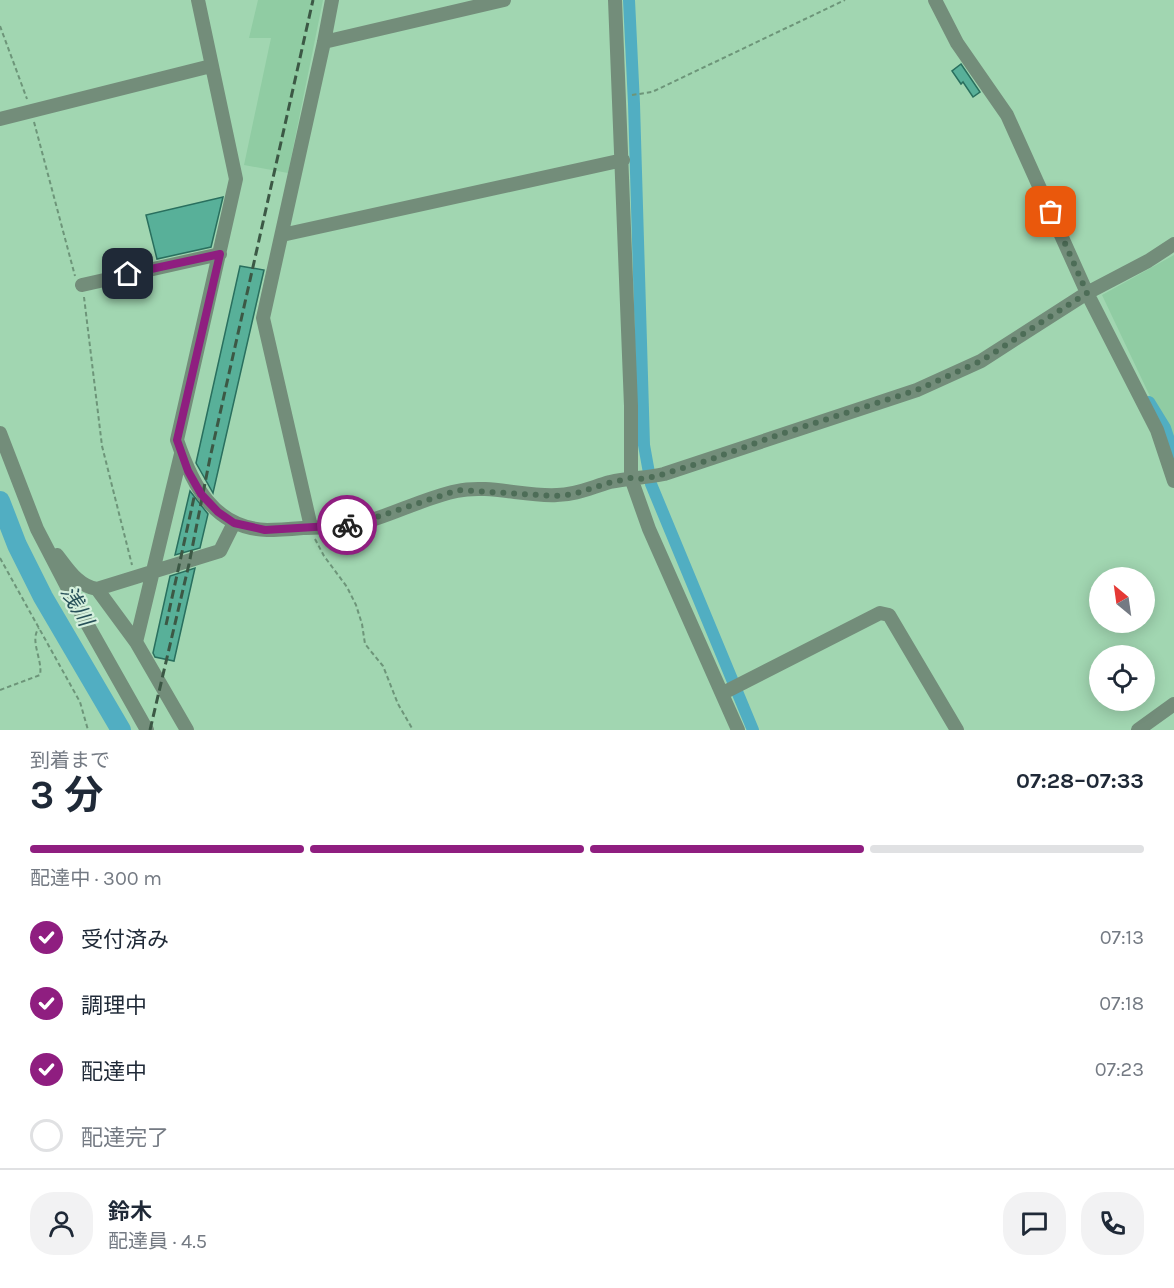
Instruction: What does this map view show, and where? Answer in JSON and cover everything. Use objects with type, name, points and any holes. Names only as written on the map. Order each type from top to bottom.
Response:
[{"type":"street","points":[[198,0],[236,179],[177,440],[188,471],[201,494],[218,512],[234,523],[265,530],[356,524],[458,490],[555,496],[574,494],[608,483],[644,478],[917,390],[981,361],[1087,293],[1148,261],[1174,244]]},
{"type":"street","points":[[311,528],[263,318],[332,0]]},
{"type":"street","points":[[324,42],[504,0]]},
{"type":"street","points":[[615,0],[631,406],[644,478],[649,529],[725,692],[738,730]]},
{"type":"street","points":[[935,0],[957,43],[1007,115],[1087,293],[1157,430],[1174,481]]},
{"type":"street","points":[[0,119],[211,66]]},
{"type":"street","points":[[282,235],[623,160]]},
{"type":"street","points":[[82,285],[220,254]]},
{"type":"street","points":[[0,433],[37,529],[77,606],[147,730]]},
{"type":"street","points":[[136,642],[181,453]]},
{"type":"street","points":[[37,529],[74,577],[88,588],[97,589],[220,551],[234,523]]},
{"type":"street","points":[[97,589],[136,642],[187,730]]},
{"type":"street","points":[[725,692],[880,613],[889,615],[957,730]]},
{"type":"street","points":[[1138,730],[1174,704]]},
{"type":"path","points":[[627,96],[652,92],[845,0]]},
{"type":"path","points":[[0,26],[31,111],[73,274],[82,285],[102,446],[135,576]]},
{"type":"path","points":[[311,528],[316,543],[347,587],[356,605],[365,644],[383,666],[398,704],[413,730]]},
{"type":"path","points":[[0,558],[80,702],[88,730]]},
{"type":"path","points":[[0,690],[40,675],[42,666],[34,639],[39,628]]},
{"type":"shaded area","points":[[258,0],[323,0],[288,173],[244,165],[271,38],[249,38]]},
{"type":"shaded area","points":[[1174,255],[1174,455],[1165,428],[1102,295]]},
{"type":"building","points":[[961,64],[980,92],[973,97],[952,71]]},
{"type":"building","points":[[223,197],[211,247],[157,259],[146,215]]},
{"type":"building","points":[[240,266],[264,270],[213,493],[196,463]]},
{"type":"building","points":[[190,491],[208,514],[200,548],[175,555]]},
{"type":"building","points":[[195,568],[174,661],[155,657],[153,653],[170,576]]},
{"type":"waterway","points":[[629,0],[644,445],[651,484],[753,730]]},
{"type":"waterway","points":[[1149,402],[1165,428],[1174,455]]},
{"type":"waterway","name":"浅川","points":[[0,501],[17,545],[43,597],[121,730]]},
{"type":"railway","points":[[150,730],[189,564],[210,458],[313,0]]},
{"type":"railway","points":[[166,625],[195,493]]},
{"type":"way so far","points":[[347,525],[458,490],[555,496],[574,494],[631,478],[644,479],[709,460],[917,390],[981,361],[1087,293],[1051,212]]},
{"type":"route","points":[[128,274],[220,254],[177,440],[188,471],[201,494],[218,512],[234,523],[265,530],[347,525]]}]
